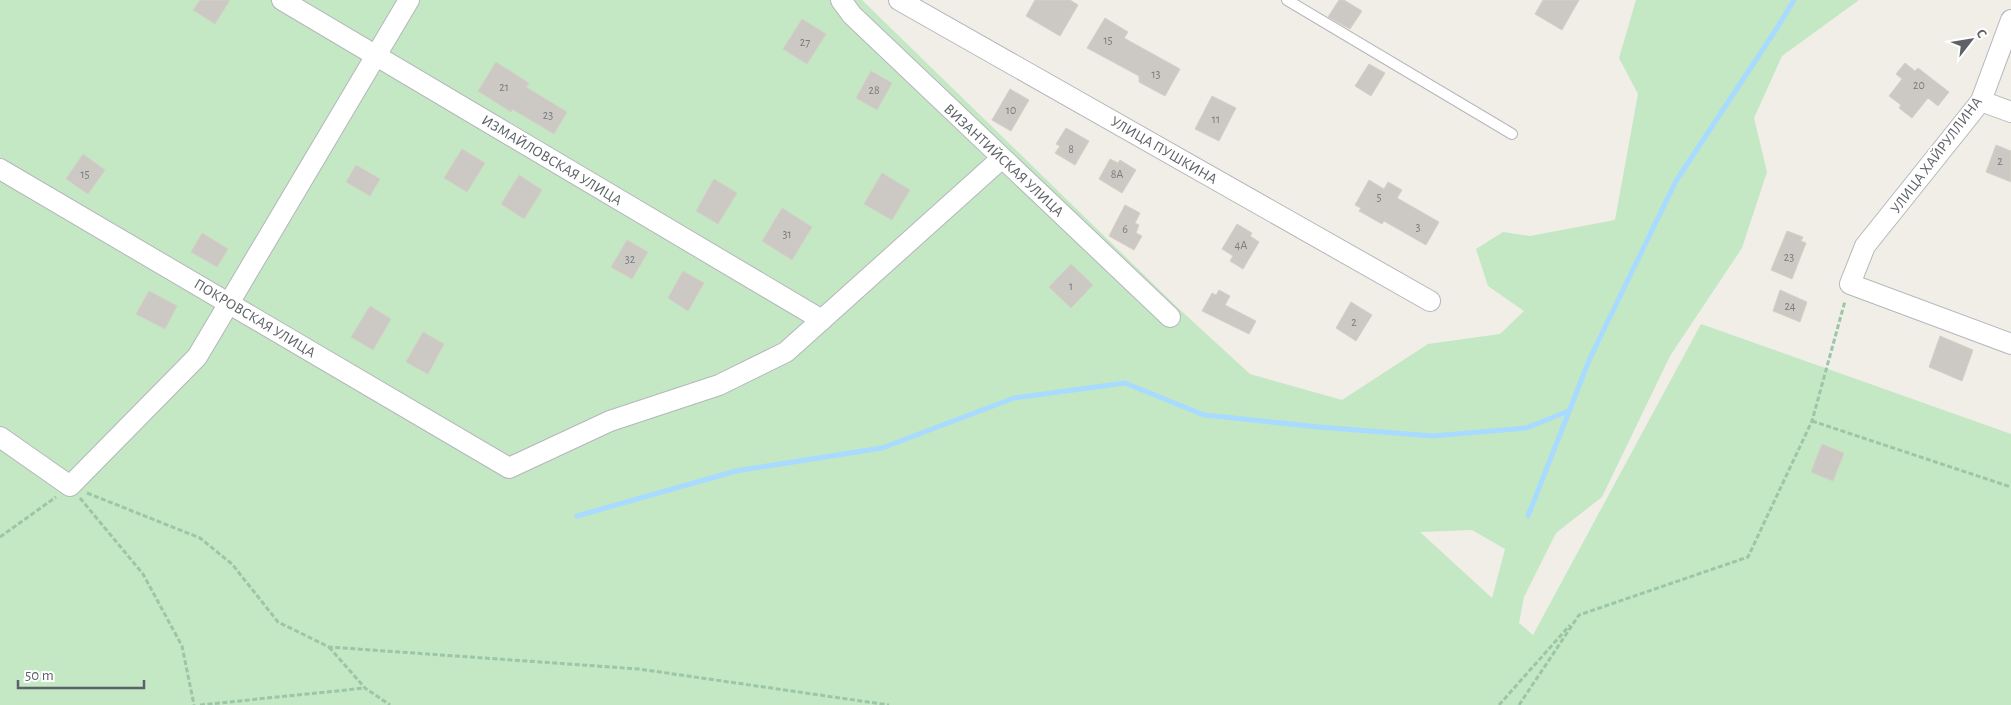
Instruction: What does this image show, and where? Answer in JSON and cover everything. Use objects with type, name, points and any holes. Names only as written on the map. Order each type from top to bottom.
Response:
[{"type":"street","name":"ИЗМАЙЛОВСКАЯ УЛИЦА","points":[[282,0],[822,320]]},
{"type":"street","points":[[0,437],[70,486],[197,358],[409,0]]},
{"type":"street","name":"ВИЗАНТИЙСКАЯ УЛИЦА","points":[[842,0],[852,15],[1170,317]]},
{"type":"street","name":"УЛИЦА ПУШКИНА","points":[[899,0],[1430,301]]},
{"type":"street","name":"УЛИЦА ХАЙРУЛЛИНА","points":[[1850,284],[1865,246],[1981,101],[2011,20]]},
{"type":"street","points":[[1981,101],[2011,112]]},
{"type":"street","points":[[822,320],[1002,158]]},
{"type":"street","name":"ПОКРОВСКАЯ УЛИЦА","points":[[0,169],[230,302],[509,468],[610,421],[719,385],[786,352],[822,320]]},
{"type":"street","points":[[1850,284],[2011,344]]},
{"type":"lane","points":[[1287,0],[1512,134]]},
{"type":"path","points":[[1499,705],[1579,615],[1748,557],[1812,421],[1850,284]]},
{"type":"path","points":[[1812,421],[2011,487]]},
{"type":"path","points":[[0,537],[70,486]]},
{"type":"path","points":[[70,486],[200,538],[232,564],[278,622],[329,647],[639,669],[889,705]]},
{"type":"path","points":[[70,486],[143,574],[182,646],[194,705]]},
{"type":"path","points":[[1519,705],[1579,615]]},
{"type":"path","points":[[329,647],[365,688],[390,705]]},
{"type":"path","points":[[200,705],[365,688]]},
{"type":"green space","points":[[0,0],[862,0],[1177,307],[1250,374],[1342,400],[1428,344],[1500,334],[1524,311],[1488,286],[1476,249],[1503,232],[1530,236],[1615,220],[1638,94],[1619,58],[1636,0],[1859,0],[1782,56],[1754,118],[1767,172],[1742,248],[1670,356],[1602,497],[1556,533],[1524,597],[1519,623],[1533,635],[1701,324],[2011,434],[2011,705],[0,705]],"holes":[[[1472,530],[1505,549],[1492,598],[1420,532]]]},
{"type":"building","points":[[200,0],[230,0],[215,24],[193,10]]},
{"type":"building","points":[[1035,0],[1070,0],[1078,5],[1060,36],[1026,16]]},
{"type":"building","points":[[1339,0],[1344,0],[1362,11],[1350,29],[1328,17]]},
{"type":"building","points":[[1543,0],[1579,0],[1562,30],[1535,14]]},
{"type":"building","points":[[1105,18],[1128,32],[1124,38],[1180,69],[1165,96],[1139,82],[1139,76],[1087,48]]},
{"type":"building","points":[[802,19],[826,34],[807,64],[783,49]]},
{"type":"building","points":[[496,62],[529,83],[526,87],[567,112],[554,134],[512,109],[511,112],[478,91]]},
{"type":"building","points":[[1905,63],[1915,71],[1918,68],[1949,92],[1938,106],[1928,98],[1912,118],[1899,108],[1901,105],[1889,96],[1902,79],[1896,74]]},
{"type":"building","points":[[1369,64],[1385,73],[1371,96],[1355,86]]},
{"type":"building","points":[[871,71],[892,83],[877,110],[856,98]]},
{"type":"building","points":[[1010,89],[1029,100],[1011,131],[992,120]]},
{"type":"building","points":[[1212,96],[1236,108],[1219,141],[1195,129]]},
{"type":"building","points":[[1066,128],[1089,141],[1075,165],[1055,153],[1060,146],[1056,144]]},
{"type":"building","points":[[1996,145],[2011,151],[2011,182],[1986,172]]},
{"type":"building","points":[[462,149],[485,163],[467,192],[444,178]]},
{"type":"building","points":[[83,154],[105,170],[88,194],[66,179]]},
{"type":"building","points":[[1110,159],[1118,163],[1120,160],[1136,170],[1122,193],[1099,179]]},
{"type":"building","points":[[356,165],[380,179],[370,196],[346,182]]},
{"type":"building","points":[[882,173],[910,190],[892,220],[864,204]]},
{"type":"building","points":[[519,175],[542,190],[524,219],[501,204]]},
{"type":"building","points":[[714,179],[737,193],[718,224],[696,211]]},
{"type":"building","points":[[1369,180],[1384,189],[1388,182],[1402,190],[1397,198],[1439,222],[1426,245],[1384,221],[1382,224],[1359,211],[1361,208],[1355,205]]},
{"type":"building","points":[[1125,205],[1140,213],[1135,223],[1139,225],[1136,233],[1142,236],[1134,250],[1109,236]]},
{"type":"building","points":[[782,208],[812,227],[792,260],[762,241]]},
{"type":"building","points":[[1237,224],[1252,233],[1250,236],[1259,242],[1243,269],[1230,261],[1233,256],[1222,249]]},
{"type":"building","points":[[1787,231],[1803,237],[1801,241],[1806,243],[1792,279],[1771,270]]},
{"type":"building","points":[[202,233],[228,249],[217,267],[191,252]]},
{"type":"building","points":[[627,240],[648,252],[632,279],[611,267]]},
{"type":"building","points":[[1071,264],[1093,285],[1071,308],[1049,287]]},
{"type":"building","points":[[683,271],[704,283],[688,311],[668,298]]},
{"type":"building","points":[[1219,290],[1230,296],[1225,305],[1256,321],[1249,334],[1202,311],[1212,293],[1216,295]]},
{"type":"building","points":[[1780,290],[1807,302],[1800,322],[1773,311]]},
{"type":"building","points":[[149,291],[177,306],[165,329],[136,314]]},
{"type":"building","points":[[1351,302],[1372,315],[1356,341],[1336,328]]},
{"type":"building","points":[[370,306],[391,319],[373,350],[351,337]]},
{"type":"building","points":[[423,332],[444,344],[428,374],[406,362]]},
{"type":"building","points":[[1940,336],[1973,350],[1962,381],[1929,367]]},
{"type":"building","points":[[1822,444],[1844,453],[1833,481],[1811,472]]},
{"type":"waterway","points":[[1528,516],[1590,358],[1676,181],[1794,0]]},
{"type":"waterway","points":[[577,516],[736,471],[882,448],[1014,398],[1125,383],[1204,415],[1433,436],[1526,428],[1569,411]]}]
